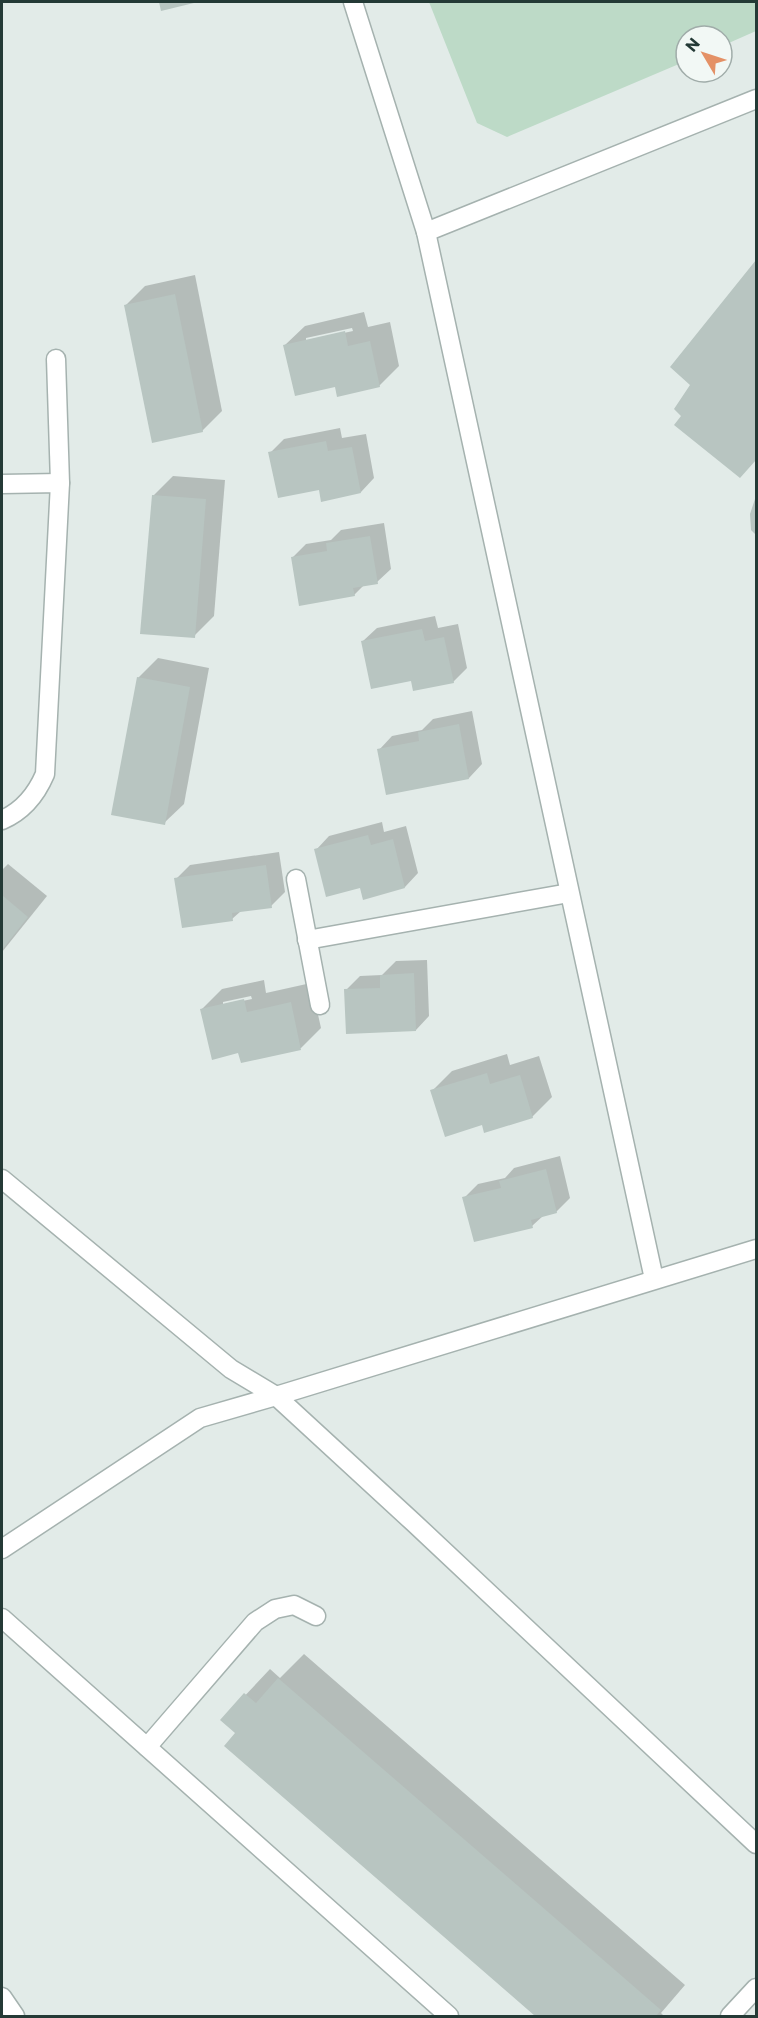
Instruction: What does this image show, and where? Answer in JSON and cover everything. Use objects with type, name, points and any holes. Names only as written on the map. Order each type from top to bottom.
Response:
[{"type":"street","points":[[353,2],[426,232],[654,1279]]},
{"type":"street","points":[[426,232],[756,99]]},
{"type":"street","points":[[2,820],[12,816],[28,802],[39,789],[45,774],[60,483],[56,359]]},
{"type":"street","points":[[2,484],[60,483]]},
{"type":"street","points":[[297,879],[320,1005]]},
{"type":"street","points":[[307,940],[569,892]]},
{"type":"street","points":[[2,1179],[231,1369],[276,1396],[756,1844]]},
{"type":"street","points":[[2,1549],[200,1418],[756,1249]]},
{"type":"street","points":[[147,1747],[255,1622],[275,1609],[294,1605],[316,1616]]},
{"type":"street","points":[[2,1618],[449,2016]]},
{"type":"street","points":[[730,2016],[756,1988]]},
{"type":"street","points":[[2,1997],[15,2016]]},
{"type":"green space","points":[[429,2],[756,2],[756,31],[734,41],[734,24],[674,24],[674,66],[507,137],[477,123]]},
{"type":"building","points":[[159,2],[198,2],[161,11]]},
{"type":"building","points":[[756,260],[756,460],[740,478],[674,425],[681,416],[674,409],[690,385],[670,367]]},
{"type":"building","points":[[175,294],[203,432],[152,443],[124,305]]},
{"type":"building","points":[[345,331],[348,346],[370,341],[380,387],[337,397],[335,387],[295,396],[283,345]]},
{"type":"building","points":[[326,441],[328,451],[352,447],[361,493],[321,502],[319,490],[278,498],[268,452]]},
{"type":"building","points":[[152,495],[206,499],[195,638],[140,634]]},
{"type":"building","points":[[756,496],[756,535],[751,530],[750,514]]},
{"type":"building","points":[[370,536],[378,584],[353,588],[355,596],[299,606],[291,557],[327,551],[326,543]]},
{"type":"building","points":[[422,629],[425,641],[444,637],[454,683],[413,691],[411,681],[371,689],[361,641]]},
{"type":"building","points":[[137,677],[190,687],[165,825],[111,815]]},
{"type":"building","points":[[459,724],[469,779],[386,795],[377,749],[419,741],[418,732]]},
{"type":"building","points":[[368,835],[371,845],[393,839],[405,888],[363,900],[360,888],[326,897],[314,849]]},
{"type":"building","points":[[266,865],[272,908],[232,913],[233,921],[182,928],[174,878]]},
{"type":"building","points":[[2,895],[28,917],[2,950]]},
{"type":"building","points":[[414,973],[416,1031],[346,1034],[344,989],[380,988],[380,975]]},
{"type":"building","points":[[244,999],[247,1012],[291,1002],[301,1050],[241,1063],[238,1053],[212,1060],[200,1009]]},
{"type":"building","points":[[487,1073],[490,1084],[520,1075],[533,1118],[484,1133],[482,1125],[445,1137],[430,1090]]},
{"type":"building","points":[[546,1169],[557,1213],[531,1220],[533,1228],[474,1242],[462,1197],[501,1188],[499,1181]]},
{"type":"building","points":[[278,1678],[661,2010],[656,2016],[535,2016],[224,1746],[235,1733],[220,1720],[244,1693],[256,1703]]}]
